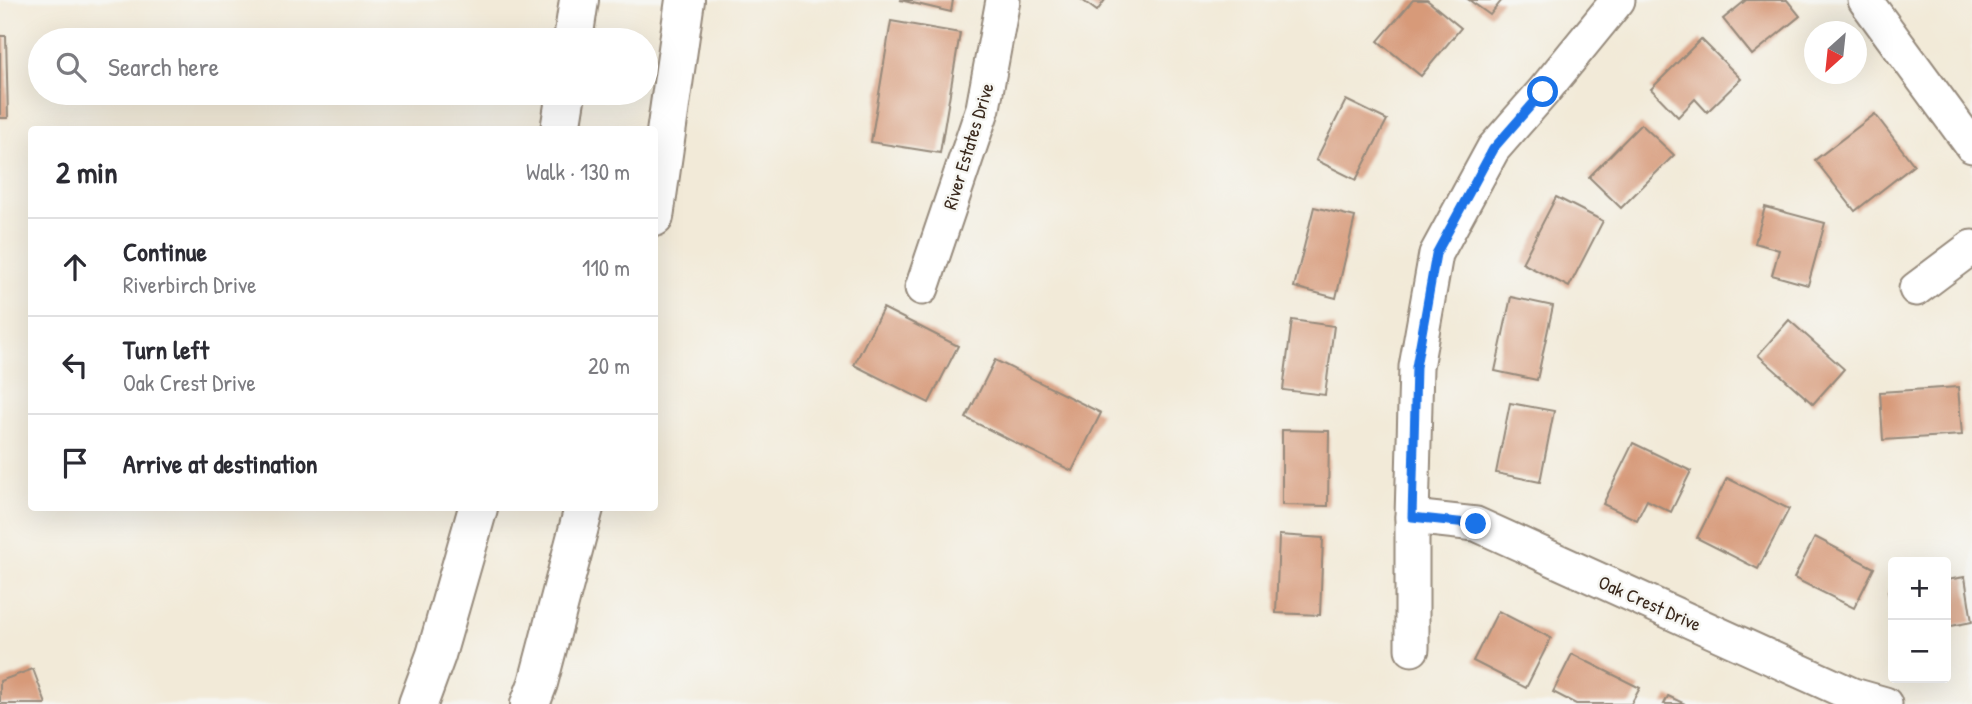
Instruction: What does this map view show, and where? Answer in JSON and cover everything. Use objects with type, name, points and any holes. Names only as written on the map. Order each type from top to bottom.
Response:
[{"type":"highway","points":[[575,28],[579,0]]},
{"type":"highway","points":[[658,189],[685,0]]},
{"type":"highway","points":[[561,126],[564,105]]},
{"type":"highway","points":[[418,704],[436,655],[477,511]]},
{"type":"highway","points":[[530,704],[538,683],[583,511]]},
{"type":"street","name":"River Estates Drive","points":[[922,288],[983,108],[1003,0]]},
{"type":"street","points":[[1412,649],[1416,367],[1436,254],[1493,149],[1618,0]]},
{"type":"street","points":[[1866,0],[1972,146]]},
{"type":"street","points":[[1916,289],[1972,247]]},
{"type":"street","name":"Oak Crest Drive","points":[[1412,517],[1476,524],[1853,695],[1885,704]]},
{"type":"building","points":[[900,0],[953,0],[951,12]]},
{"type":"building","points":[[1082,0],[1105,0],[1097,11]]},
{"type":"building","points":[[1413,0],[1427,0],[1461,28],[1421,76],[1378,41]]},
{"type":"building","points":[[1469,0],[1502,0],[1490,15]]},
{"type":"building","points":[[1744,0],[1787,0],[1800,16],[1752,55],[1723,19]]},
{"type":"building","points":[[891,21],[960,33],[940,153],[871,142]]},
{"type":"building","points":[[0,36],[6,36],[8,118],[0,118]]},
{"type":"building","points":[[1701,39],[1741,79],[1707,112],[1695,99],[1678,117],[1651,89]]},
{"type":"building","points":[[1346,100],[1387,120],[1356,180],[1316,160]]},
{"type":"building","points":[[1875,114],[1914,165],[1855,211],[1815,160]]},
{"type":"building","points":[[1641,124],[1674,155],[1621,208],[1589,177]]},
{"type":"building","points":[[1556,197],[1603,221],[1569,287],[1522,263]]},
{"type":"building","points":[[1314,207],[1355,217],[1336,298],[1294,287]]},
{"type":"building","points":[[1765,207],[1825,223],[1808,285],[1772,275],[1779,250],[1755,243]]},
{"type":"building","points":[[1511,297],[1553,306],[1537,380],[1495,371]]},
{"type":"building","points":[[883,308],[958,346],[929,403],[854,365]]},
{"type":"building","points":[[1292,320],[1334,326],[1325,395],[1283,390]]},
{"type":"building","points":[[1789,320],[1844,369],[1813,404],[1758,355]]},
{"type":"building","points":[[995,360],[1101,413],[1072,471],[966,418]]},
{"type":"building","points":[[1958,387],[1962,435],[1883,440],[1880,392]]},
{"type":"building","points":[[1510,403],[1554,411],[1540,482],[1496,473]]},
{"type":"building","points":[[1282,430],[1329,431],[1328,506],[1282,505]]},
{"type":"building","points":[[1633,443],[1691,471],[1671,512],[1647,500],[1637,520],[1603,504]]},
{"type":"building","points":[[1727,478],[1789,509],[1758,569],[1697,538]]},
{"type":"building","points":[[1279,535],[1323,538],[1320,615],[1276,613]]},
{"type":"building","points":[[1815,537],[1874,568],[1854,608],[1794,578]]},
{"type":"building","points":[[1965,577],[1972,622],[1951,626],[1951,579]]},
{"type":"building","points":[[1498,611],[1551,638],[1526,688],[1473,661]]},
{"type":"building","points":[[1572,654],[1640,688],[1631,704],[1576,704],[1553,692]]},
{"type":"building","points":[[33,669],[46,704],[0,704],[0,681]]},
{"type":"building","points":[[1668,696],[1685,704],[1664,704]]},
{"type":"route","points":[[1476,524],[1412,517],[1416,367],[1436,254],[1493,149],[1543,92]]}]
